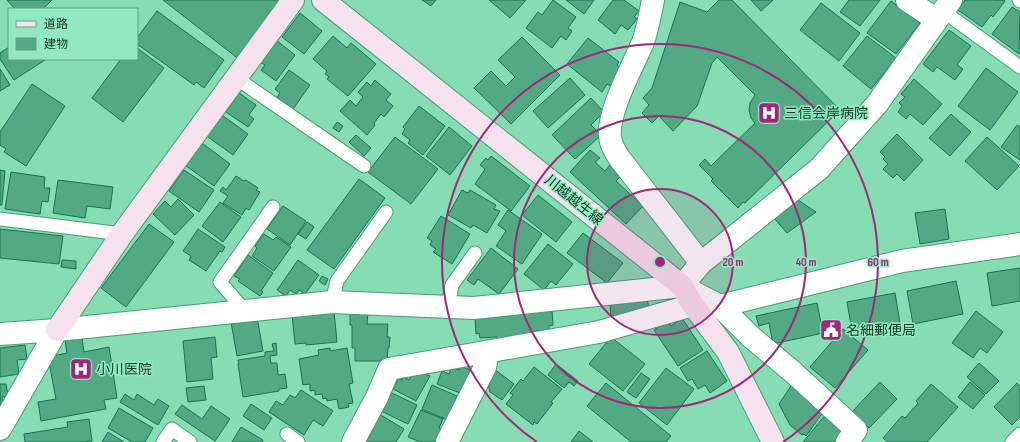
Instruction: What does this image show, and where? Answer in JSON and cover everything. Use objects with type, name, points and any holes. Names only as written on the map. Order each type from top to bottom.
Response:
[{"type":"main road","points":[[57,330],[122,234],[293,0]]},
{"type":"main road","name":"川越越生線","points":[[323,0],[682,286],[693,305],[728,352],[773,442]]},
{"type":"street","points":[[653,0],[643,40],[615,105],[611,122],[610,136],[613,147],[620,159],[701,263]]},
{"type":"street","points":[[682,286],[701,263],[819,169],[877,104],[944,10],[908,0]]},
{"type":"street","points":[[720,306],[902,261],[1020,244]]},
{"type":"street","points":[[0,334],[57,330],[332,302],[474,308],[682,286],[720,306],[751,337],[794,373],[858,438]]},
{"type":"street","points":[[353,442],[377,397],[389,369],[599,332],[693,305]]},
{"type":"street","points":[[0,429],[57,330]]},
{"type":"street","points":[[447,442],[485,367],[488,352]]},
{"type":"lane","points":[[944,10],[1020,67]]},
{"type":"lane","points":[[236,78],[364,166]]},
{"type":"lane","points":[[245,311],[220,282],[273,207]]},
{"type":"lane","points":[[332,302],[337,281],[386,212]]},
{"type":"lane","points":[[0,219],[122,234]]},
{"type":"lane","points":[[448,307],[452,284],[475,253]]},
{"type":"lane","points":[[163,442],[172,429],[190,442]]},
{"type":"lane","points":[[1012,442],[1020,434]]},
{"type":"building","points":[[7,0],[52,0],[44,8],[14,8]]},
{"type":"building","points":[[163,0],[285,0],[240,60]]},
{"type":"building","points":[[422,0],[436,0],[431,6]]},
{"type":"building","points":[[489,0],[526,0],[510,18]]},
{"type":"building","points":[[553,0],[576,17],[568,28],[572,31],[566,40],[561,36],[552,48],[526,28],[538,12],[542,15]]},
{"type":"building","points":[[566,0],[594,0],[584,14]]},
{"type":"building","points":[[613,0],[624,0],[639,11],[634,17],[637,19],[628,30],[621,25],[615,34],[598,20]]},
{"type":"building","points":[[719,0],[732,0],[840,110],[745,203],[743,202],[738,208],[711,181],[713,179],[699,165],[705,159],[711,166],[755,123],[751,118],[749,110],[750,103],[755,95],[717,57],[712,63],[697,106],[673,131],[659,116],[652,123],[642,113],[649,105],[643,98],[652,88],[680,2],[707,12]]},
{"type":"building","points":[[751,0],[773,0],[761,11]]},
{"type":"building","points":[[849,0],[880,0],[860,26],[840,12]]},
{"type":"building","points":[[965,0],[1005,1],[993,17],[991,15],[982,27],[958,10]]},
{"type":"building","points":[[891,1],[920,23],[896,54],[867,33]]},
{"type":"building","points":[[821,3],[860,33],[839,61],[800,30]]},
{"type":"building","points":[[1012,7],[1020,12],[1019,54],[992,34]]},
{"type":"building","points":[[157,11],[224,60],[204,88],[196,82],[194,85],[138,45],[138,37]]},
{"type":"building","points":[[300,13],[322,31],[304,54],[282,37]]},
{"type":"building","points":[[949,30],[971,46],[957,65],[963,69],[955,80],[937,67],[933,72],[923,64]]},
{"type":"building","points":[[333,36],[347,48],[351,43],[376,64],[348,96],[327,79],[329,77],[325,74],[327,71],[313,59]]},
{"type":"building","points":[[867,36],[896,58],[871,89],[843,66]]},
{"type":"building","points":[[522,37],[560,75],[511,124],[474,88],[491,71],[506,86],[515,77],[498,60]]},
{"type":"building","points":[[588,38],[619,62],[617,65],[623,70],[610,86],[607,84],[602,92],[567,64]]},
{"type":"building","points":[[276,40],[295,55],[276,81],[261,70],[265,65],[260,62]]},
{"type":"building","points":[[8,48],[8,60],[45,60],[14,80],[0,59],[0,53]]},
{"type":"building","points":[[138,49],[164,68],[123,122],[92,98],[120,60],[138,60]]},
{"type":"building","points":[[986,68],[1018,92],[990,130],[958,106]]},
{"type":"building","points":[[0,69],[10,85],[0,91]]},
{"type":"building","points":[[289,70],[310,85],[293,109],[277,97],[280,93],[275,89]]},
{"type":"building","points":[[570,78],[585,95],[548,128],[533,111]]},
{"type":"building","points":[[914,79],[942,104],[923,125],[910,114],[906,119],[898,112],[902,106],[899,103],[905,97],[901,94]]},
{"type":"building","points":[[375,80],[391,94],[386,100],[393,106],[384,117],[381,114],[367,135],[340,111],[350,100],[356,106],[363,97],[358,92],[367,82],[371,86]]},
{"type":"building","points":[[32,84],[65,106],[26,166],[4,152],[6,149],[0,145],[0,132]]},
{"type":"building","points":[[239,93],[256,105],[249,115],[254,119],[248,127],[226,112]]},
{"type":"building","points":[[591,98],[604,112],[591,125],[601,135],[575,159],[552,135]]},
{"type":"building","points":[[419,106],[445,126],[423,155],[408,143],[410,140],[402,134],[405,129],[403,127]]},
{"type":"building","points":[[219,113],[248,134],[233,155],[204,134]]},
{"type":"building","points":[[951,114],[971,132],[950,156],[929,138]]},
{"type":"building","points":[[337,122],[343,126],[339,132],[333,128]]},
{"type":"building","points":[[1017,125],[1020,127],[1020,160],[1001,147]]},
{"type":"building","points":[[449,127],[472,146],[450,175],[426,156]]},
{"type":"building","points":[[897,134],[923,160],[904,181],[897,174],[893,178],[883,169],[888,164],[883,159],[885,157],[880,152]]},
{"type":"building","points":[[356,135],[371,148],[364,156],[349,142]]},
{"type":"building","points":[[395,137],[438,169],[411,204],[368,172]]},
{"type":"building","points":[[987,137],[1019,166],[997,190],[965,161]]},
{"type":"building","points":[[202,143],[230,164],[214,186],[185,165]]},
{"type":"building","points":[[590,150],[600,158],[595,162],[605,171],[610,165],[621,176],[616,181],[643,206],[626,224],[570,172]]},
{"type":"building","points":[[491,156],[530,186],[511,211],[475,184],[485,169],[480,165],[486,158],[488,160]]},
{"type":"building","points":[[0,170],[5,171],[2,205],[0,205]]},
{"type":"building","points":[[184,170],[214,190],[199,212],[169,191]]},
{"type":"building","points":[[11,172],[45,177],[44,188],[50,188],[48,202],[42,201],[40,214],[5,209]]},
{"type":"building","points":[[236,176],[244,181],[246,180],[258,188],[256,190],[260,192],[249,210],[246,208],[242,215],[223,203],[228,196],[220,191],[223,187],[226,190]]},
{"type":"building","points":[[359,179],[385,198],[334,269],[307,250]]},
{"type":"building","points":[[58,180],[113,187],[110,209],[87,206],[85,218],[53,213]]},
{"type":"building","points":[[462,190],[468,193],[470,190],[496,205],[494,209],[500,211],[487,233],[473,225],[471,228],[448,215]]},
{"type":"building","points":[[538,195],[572,222],[556,242],[522,215]]},
{"type":"building","points":[[795,198],[816,212],[787,233],[773,217]]},
{"type":"building","points":[[178,199],[194,215],[175,235],[153,214],[165,201],[171,207]]},
{"type":"building","points":[[220,202],[241,217],[223,242],[202,226]]},
{"type":"building","points":[[283,206],[306,221],[290,245],[267,229]]},
{"type":"building","points":[[945,209],[949,239],[920,244],[915,213]]},
{"type":"building","points":[[508,210],[542,234],[522,264],[496,246],[506,231],[498,225]]},
{"type":"building","points":[[441,216],[470,234],[452,264],[433,252],[436,249],[430,245],[432,241],[427,238]]},
{"type":"building","points":[[307,222],[314,227],[306,239],[298,234]]},
{"type":"building","points":[[149,224],[174,242],[126,307],[101,288]]},
{"type":"building","points":[[0,229],[63,236],[59,264],[0,258]]},
{"type":"building","points":[[198,229],[225,247],[222,252],[220,251],[206,271],[189,260],[191,256],[183,251]]},
{"type":"building","points":[[583,233],[623,263],[607,283],[567,253]]},
{"type":"building","points":[[264,234],[273,240],[276,237],[291,247],[274,271],[252,256],[257,248],[255,246]]},
{"type":"building","points":[[548,244],[573,264],[556,285],[551,281],[544,290],[524,274]]},
{"type":"building","points":[[491,248],[518,269],[499,294],[478,279],[474,285],[467,280]]},
{"type":"building","points":[[248,255],[273,273],[261,291],[263,292],[260,296],[238,281],[240,279],[234,276]]},
{"type":"building","points":[[62,260],[76,261],[76,269],[61,267]]},
{"type":"building","points":[[298,260],[319,275],[305,294],[299,290],[296,294],[290,290],[286,296],[277,290]]},
{"type":"building","points":[[1020,268],[1020,301],[992,306],[987,273]]},
{"type":"building","points":[[322,276],[328,279],[325,285],[319,281]]},
{"type":"building","points":[[956,281],[963,314],[913,324],[907,291]]},
{"type":"building","points":[[895,293],[900,323],[852,331],[847,302]]},
{"type":"building","points":[[647,299],[649,308],[611,320],[610,302]]},
{"type":"building","points":[[817,303],[823,333],[773,344],[769,323],[759,326],[756,316]]},
{"type":"building","points":[[552,310],[553,325],[549,326],[549,330],[536,331],[536,335],[497,339],[497,337],[480,338],[479,333],[476,334],[475,317]]},
{"type":"building","points":[[334,311],[337,342],[306,345],[306,343],[295,344],[292,315]]},
{"type":"building","points":[[976,311],[1003,332],[987,353],[980,348],[973,358],[952,343]]},
{"type":"building","points":[[350,312],[368,312],[367,324],[388,324],[387,337],[390,337],[387,361],[355,361],[355,348],[352,348],[352,325],[350,325]]},
{"type":"building","points":[[257,317],[263,351],[237,356],[231,322]]},
{"type":"building","points":[[682,318],[703,350],[678,366],[654,330],[668,321],[671,326]]},
{"type":"building","points":[[843,329],[868,350],[835,388],[810,367]]},
{"type":"building","points":[[82,337],[84,352],[109,347],[117,398],[104,400],[106,409],[41,421],[38,402],[56,399],[48,357],[67,353],[65,340]]},
{"type":"building","points":[[215,337],[217,357],[211,358],[213,379],[187,382],[183,341]]},
{"type":"building","points":[[611,337],[645,364],[623,391],[589,364]]},
{"type":"building","points":[[276,343],[277,355],[270,356],[271,363],[277,363],[278,375],[285,374],[287,388],[279,389],[279,391],[243,397],[238,360],[265,356],[265,352],[274,351],[272,344]]},
{"type":"building","points":[[25,345],[27,359],[17,360],[19,374],[0,377],[0,348]]},
{"type":"building","points":[[330,348],[330,351],[347,348],[353,383],[349,384],[353,403],[348,404],[349,407],[339,409],[337,399],[327,401],[326,398],[323,399],[322,394],[315,395],[315,390],[310,391],[310,384],[303,385],[299,359],[319,355],[318,350]]},
{"type":"building","points":[[707,351],[727,381],[710,393],[705,385],[698,389],[692,379],[688,381],[680,368]]},
{"type":"building","points":[[979,363],[999,381],[986,394],[967,377]]},
{"type":"building","points":[[556,364],[578,381],[574,386],[569,382],[564,388],[548,375]]},
{"type":"building","points":[[461,366],[470,370],[460,393],[437,384],[442,371],[449,374],[452,367],[459,370]]},
{"type":"building","points":[[534,367],[562,389],[551,402],[553,403],[537,424],[534,422],[533,425],[506,404],[513,395],[510,393],[521,379],[523,381]]},
{"type":"building","points":[[666,368],[694,389],[667,425],[639,403]]},
{"type":"building","points":[[494,369],[514,384],[502,400],[490,392],[487,380]]},
{"type":"building","points":[[422,372],[430,376],[416,401],[393,389],[399,378],[402,380],[404,377],[409,380],[412,374],[415,376],[417,373]]},
{"type":"building","points":[[641,373],[650,379],[636,398],[627,392]]},
{"type":"building","points":[[880,382],[897,399],[869,428],[852,412]]},
{"type":"building","points":[[970,382],[985,395],[973,409],[958,397]]},
{"type":"building","points":[[606,383],[671,436],[666,442],[631,442],[587,406]]},
{"type":"building","points":[[1017,383],[1020,386],[1020,417],[1012,425],[994,407]]},
{"type":"building","points":[[0,384],[6,384],[8,396],[2,397],[3,405],[0,405]]},
{"type":"building","points":[[931,384],[958,407],[927,442],[888,442],[883,438],[902,416],[905,418],[918,403],[916,401]]},
{"type":"building","points":[[432,385],[457,396],[447,420],[422,409]]},
{"type":"building","points":[[204,386],[206,400],[188,402],[186,388]]},
{"type":"building","points":[[791,386],[824,411],[806,436],[804,434],[802,435],[790,425],[779,404]]},
{"type":"building","points":[[301,390],[333,411],[323,426],[313,420],[304,435],[269,412],[276,401],[283,405],[290,395],[295,398]]},
{"type":"building","points":[[390,392],[417,405],[408,424],[381,411]]},
{"type":"building","points":[[125,394],[134,400],[137,394],[154,405],[158,399],[169,406],[158,425],[120,402]]},
{"type":"building","points":[[251,404],[272,418],[264,430],[243,416]]},
{"type":"building","points":[[182,405],[202,419],[211,406],[230,419],[215,441],[175,414]]},
{"type":"building","points":[[119,408],[153,428],[145,442],[132,442],[108,428]]},
{"type":"building","points":[[421,410],[443,419],[439,428],[443,431],[438,442],[420,442],[408,437]]},
{"type":"building","points":[[379,414],[404,429],[396,442],[362,442]]},
{"type":"building","points":[[826,414],[845,430],[835,442],[803,442]]},
{"type":"building","points":[[89,419],[92,441],[25,442],[24,434],[68,427],[67,422]]},
{"type":"building","points":[[241,427],[263,440],[262,442],[232,442]]},
{"type":"building","points":[[579,431],[593,442],[571,442]]},
{"type":"building","points":[[108,432],[124,442],[102,442]]},
{"type":"place","name":"三信会岸病院","points":[[769,113]]},
{"type":"place","name":"名細郵便局","points":[[831,330]]},
{"type":"place","name":"小川医院","points":[[81,369]]}]
